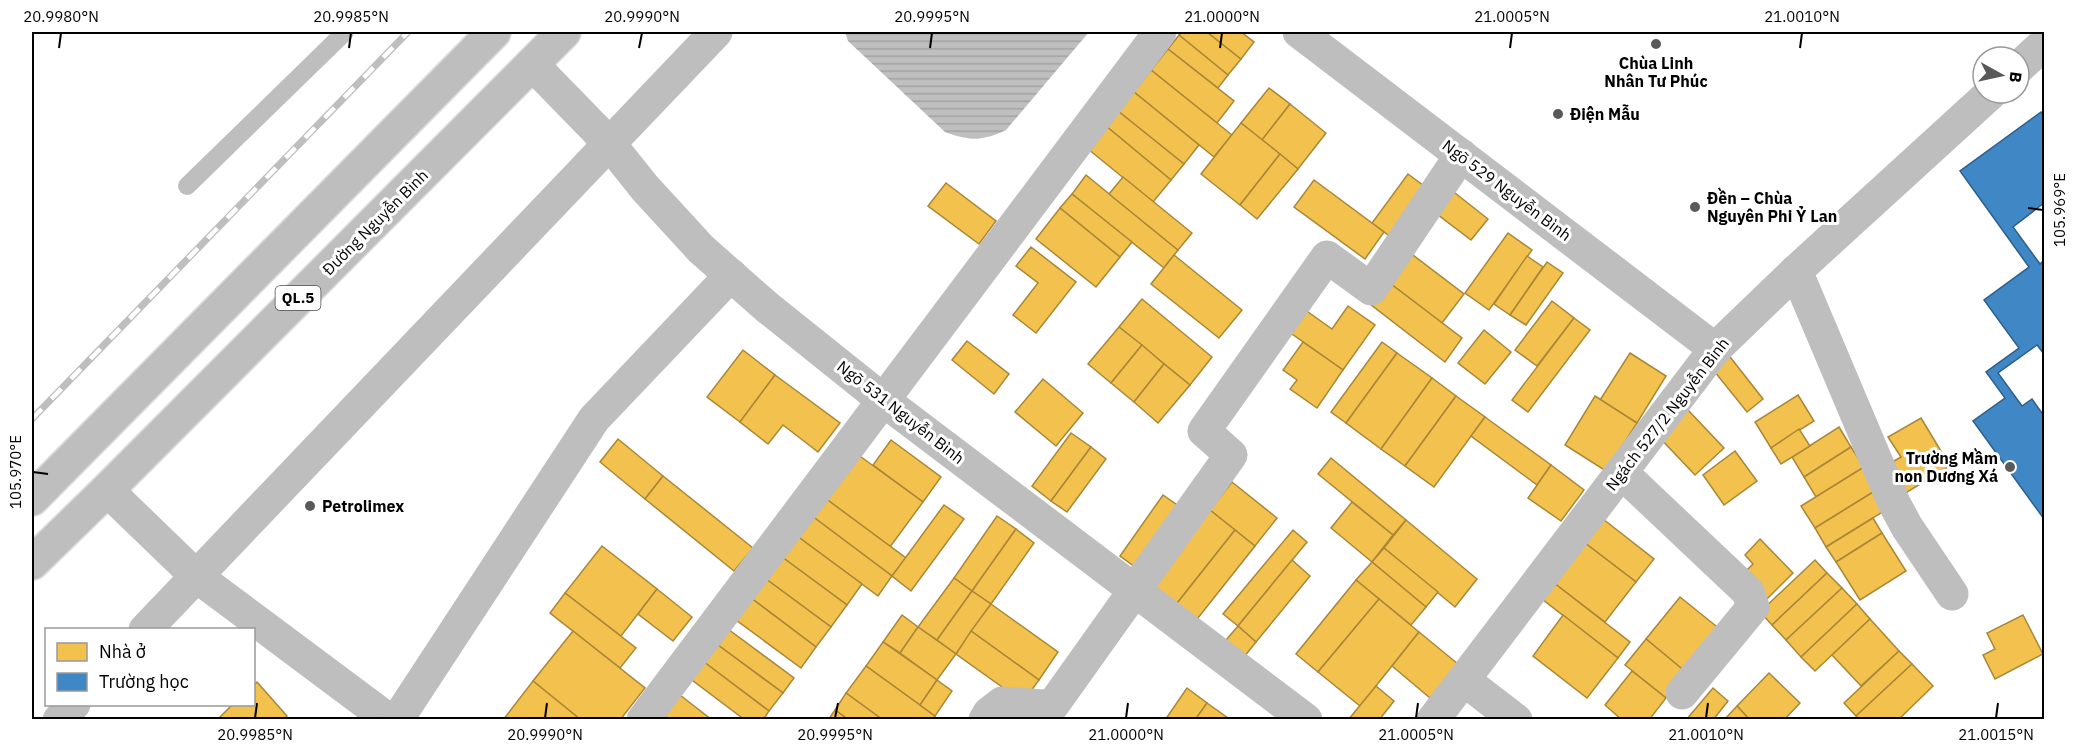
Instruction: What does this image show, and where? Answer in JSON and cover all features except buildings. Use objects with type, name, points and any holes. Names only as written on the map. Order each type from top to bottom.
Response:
[{"type":"main road","name":"QL.5","points":[[32,499],[494,32]]},
{"type":"main road","name":"Đường Nguyễn Bình","points":[[32,563],[564,32]]},
{"type":"main road","points":[[147,628],[716,32]]},
{"type":"main road","points":[[643,720],[1160,32]]},
{"type":"main road","name":"Ngõ 529 Nguyễn Bình","points":[[1299,32],[1715,349]]},
{"type":"main road","points":[[2031,56],[2044,44]]},
{"type":"main road","name":"Ngõ 531 Nguyễn Bình","points":[[532,64],[609,143],[645,188],[701,249],[768,308],[883,400],[1306,720]]},
{"type":"main road","name":"Ngách 527/2 Nguyễn Bình","points":[[1433,720],[1715,349],[1796,271],[1977,105]]},
{"type":"main road","points":[[985,720],[989,713],[1002,703],[1053,705],[1231,455],[1204,431],[1327,257],[1371,289],[1461,155]]},
{"type":"main road","points":[[1796,271],[1893,503],[1952,594]]},
{"type":"main road","points":[[397,720],[594,419],[731,275]]},
{"type":"main road","points":[[1621,472],[1748,592],[1753,606],[1682,693]]},
{"type":"main road","points":[[107,490],[196,576],[389,720]]},
{"type":"main road","points":[[1464,680],[1516,720]]},
{"type":"main road","points":[[59,720],[73,706]]},
{"type":"lane","points":[[187,186],[345,32]]},
{"type":"shaded area","points":[[845,32],[1089,32],[1006,130],[983,138],[976,138],[961,137],[945,132],[848,41]]},
{"type":"railway","points":[[32,419],[408,32]]},
{"type":"place","name":"Chùa Linh Nhân Tư Phúc","points":[[1656,44]]},
{"type":"place","name":"Điện Mẫu","points":[[1558,114]]},
{"type":"place","name":"Đền – Chùa Nguyên Phi Ỷ Lan","points":[[1695,207]]},
{"type":"place","name":"Trường Mầm non Dương Xá","points":[[2010,467]]},
{"type":"place","name":"Petrolimex","points":[[310,506]]}]
